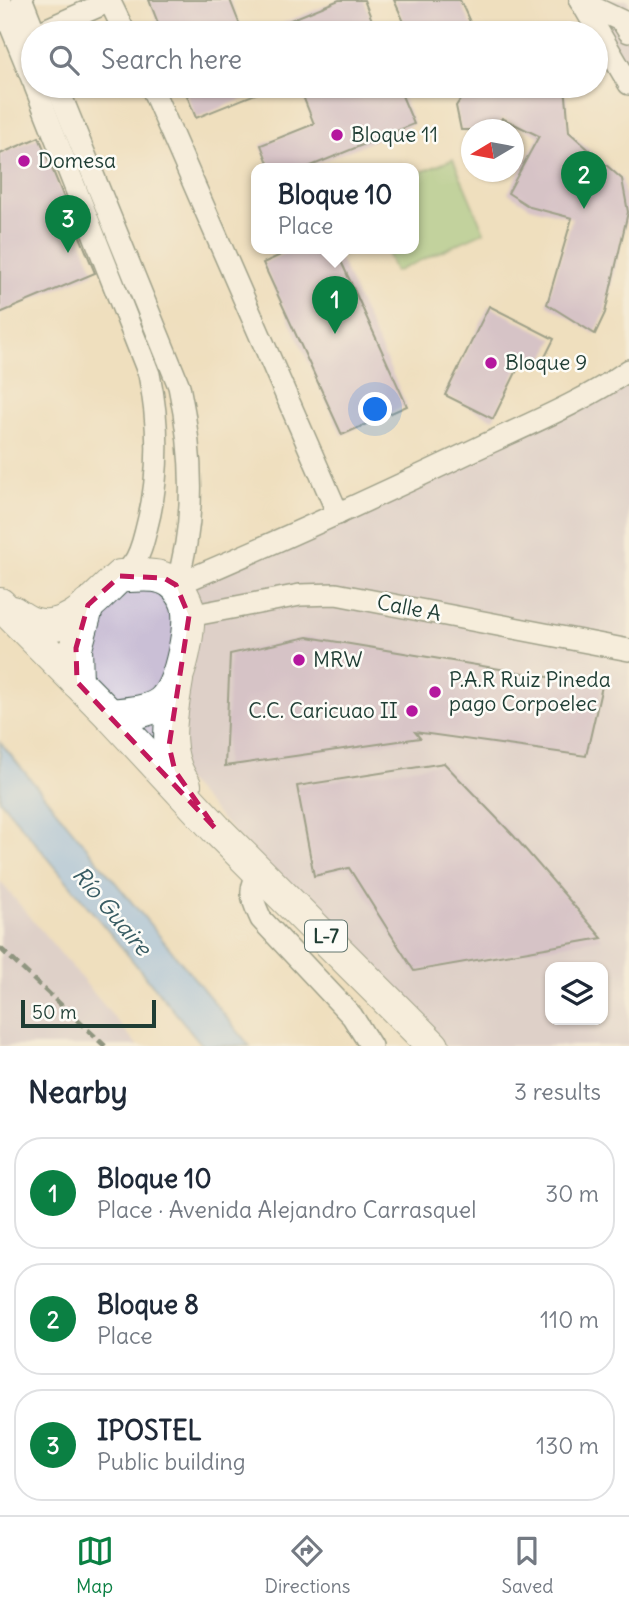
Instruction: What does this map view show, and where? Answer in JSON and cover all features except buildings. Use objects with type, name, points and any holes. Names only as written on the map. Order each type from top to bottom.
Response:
[{"type":"main road","points":[[77,682],[76,648],[88,605],[120,576],[164,578],[176,585],[187,602],[189,616],[178,676],[167,698],[160,704],[130,713],[110,715]]},
{"type":"main road","name":"L-7","points":[[0,604],[32,623],[52,626],[70,619],[88,605]]},
{"type":"main road","name":"L-7","points":[[0,604],[110,715],[216,829],[261,871],[433,1046]]},
{"type":"main road","name":"L-7","points":[[178,676],[169,746],[175,771],[216,829]]},
{"type":"street","points":[[0,0],[21,52]]},
{"type":"street","points":[[22,0],[32,21]]},
{"type":"street","points":[[580,0],[622,21],[629,32]]},
{"type":"street","points":[[580,0],[592,21]]},
{"type":"street","points":[[64,21],[109,1],[119,21]]},
{"type":"street","points":[[608,48],[629,84]]},
{"type":"street","points":[[40,98],[149,374],[155,403],[158,463],[155,492],[134,564],[120,576]]},
{"type":"street","points":[[62,98],[179,386],[187,423],[192,477],[188,521],[176,585]]},
{"type":"street","points":[[156,98],[338,514]]},
{"type":"street","points":[[176,585],[338,514],[603,388],[629,370]]},
{"type":"street","name":"Calle A","points":[[189,616],[300,594],[336,594],[629,650]]},
{"type":"street","points":[[261,871],[251,884],[252,900],[261,919],[352,1016],[371,1046]]},
{"type":"highlighted area","points":[[120,576],[164,578],[176,585],[189,616],[169,746],[175,771],[216,829],[77,682],[76,648],[88,605]]},
{"type":"shaded area","points":[[580,0],[629,0],[629,84],[608,48],[608,21],[592,21]]},
{"type":"shaded area","points":[[629,370],[629,1046],[433,1046],[76,663],[104,590],[176,585]]},
{"type":"shaded area","points":[[0,881],[138,1046],[0,1046]]},
{"type":"green space","points":[[453,159],[484,232],[395,272],[388,254],[419,254],[419,173]]},
{"type":"water","name":"Río Guaire","points":[[0,742],[250,1046],[203,1046],[0,800]]},
{"type":"railway","points":[[0,948],[105,1046]]},
{"type":"place","name":"Bloque 11","points":[[337,135]]},
{"type":"place","name":"Domesa","points":[[24,161]]},
{"type":"place","name":"Bloque 8","points":[[584,209]]},
{"type":"place","name":"IPOSTEL","points":[[68,253]]},
{"type":"place","name":"Bloque 10","points":[[335,334]]},
{"type":"place","name":"Bloque 9","points":[[491,363]]},
{"type":"place","name":"MRW","points":[[299,660]]},
{"type":"place","name":"P.A.R Ruiz Pineda pago Corpoelec","points":[[435,692]]},
{"type":"place","name":"C.C. Caricuao II","points":[[412,711]]}]
